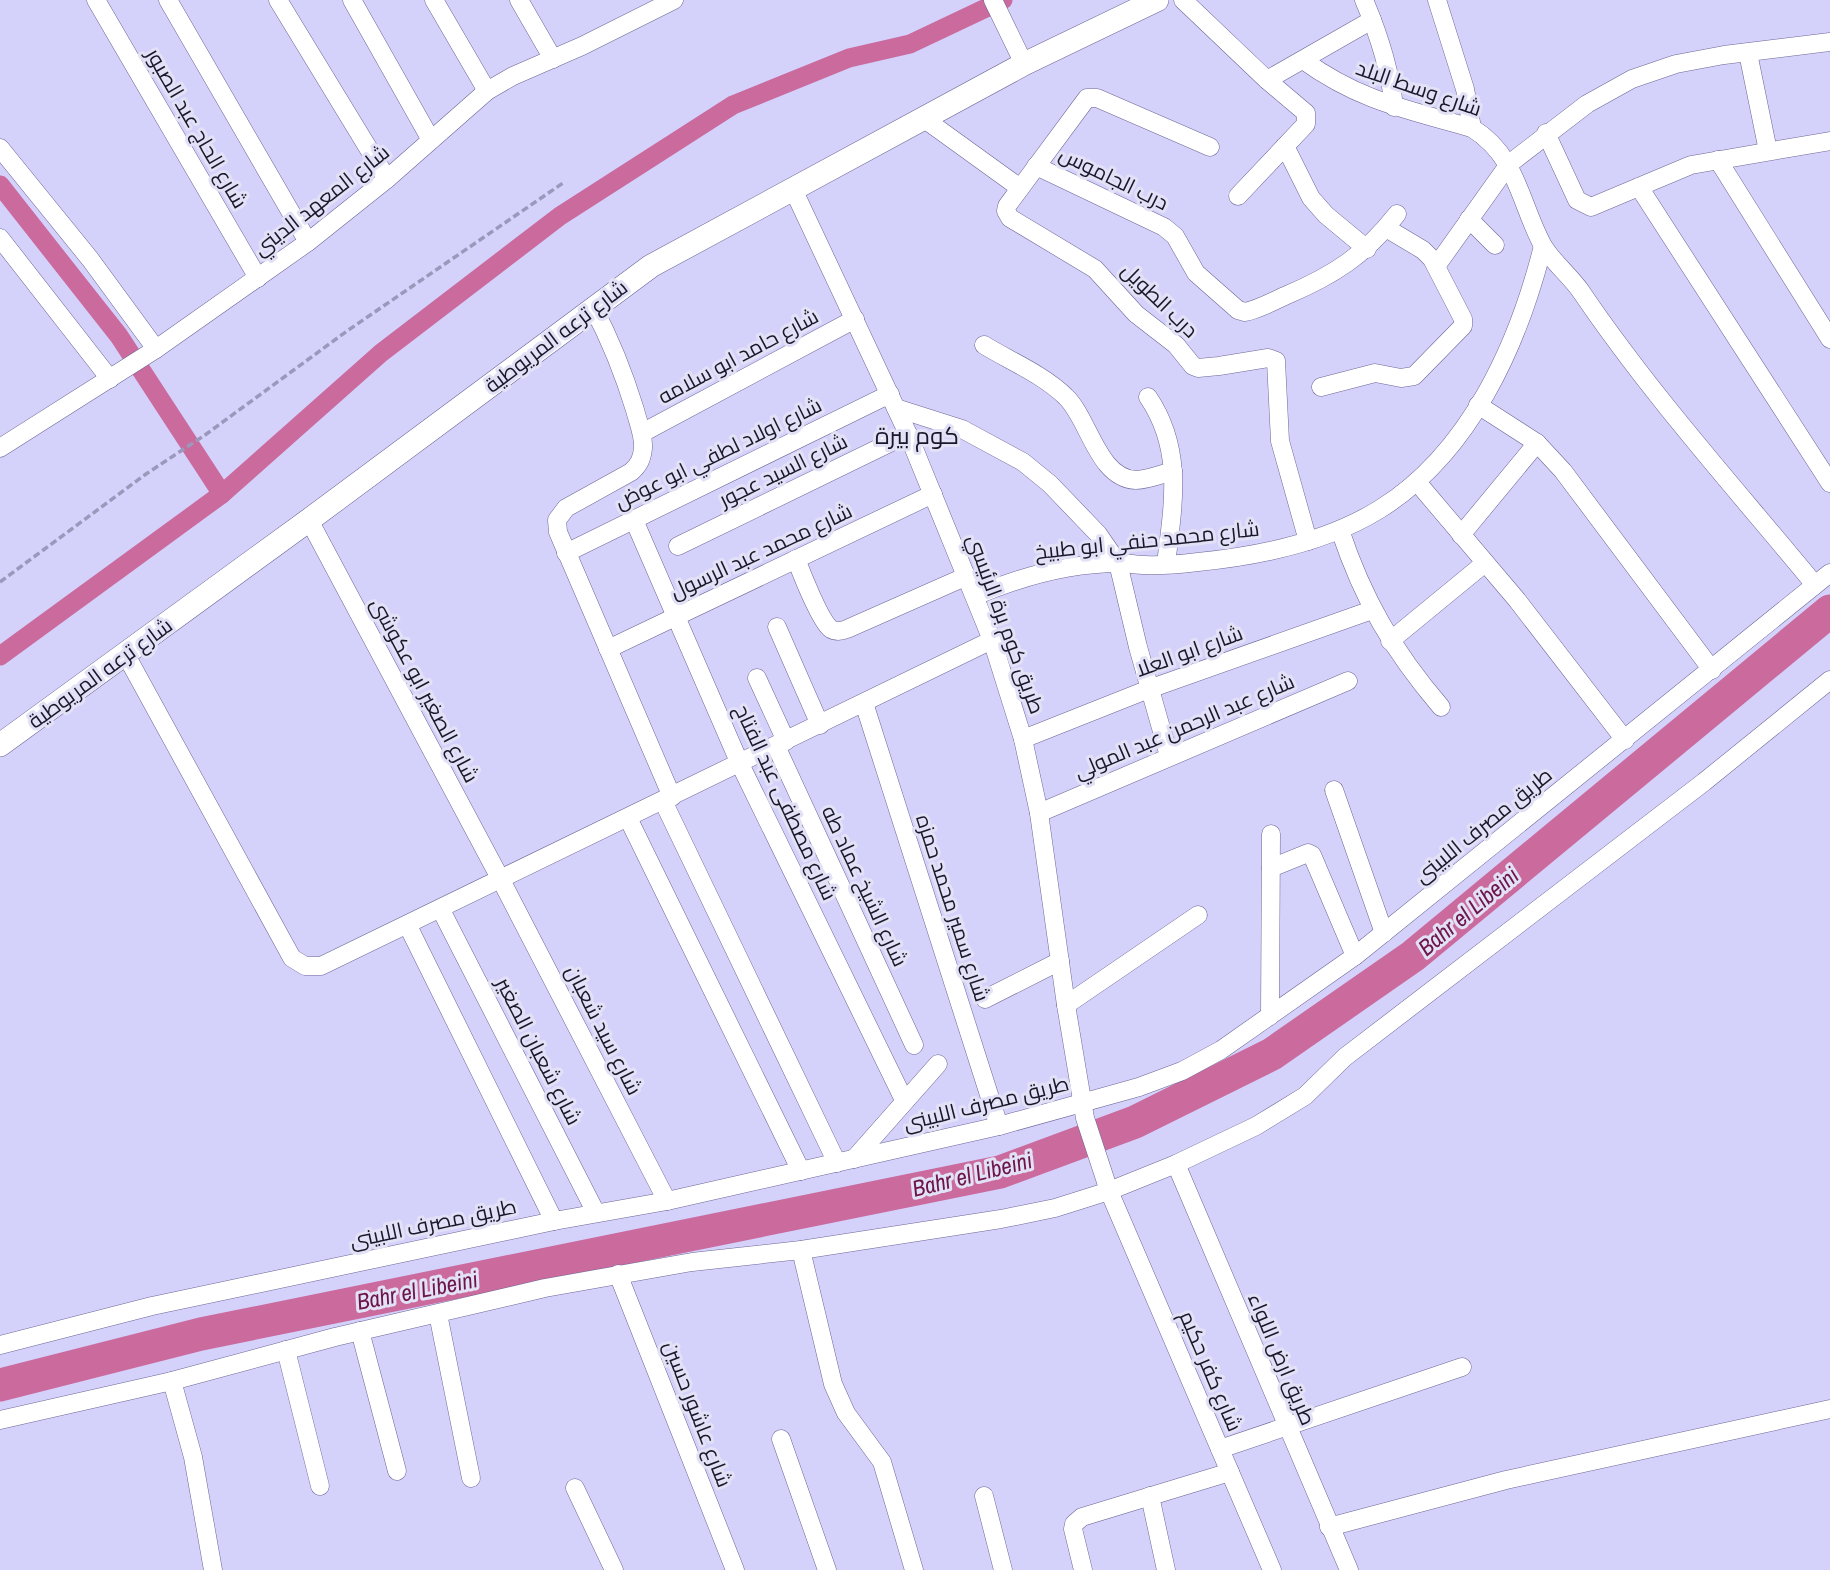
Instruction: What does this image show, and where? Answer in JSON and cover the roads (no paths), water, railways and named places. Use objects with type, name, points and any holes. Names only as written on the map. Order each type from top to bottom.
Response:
[{"type":"main road","name":"شارع ترعه المريوطية","points":[[0,745],[651,266],[1024,64],[1157,0]]},
{"type":"street","name":"شارع الحاج عبد الصبور","points":[[96,0],[258,278]]},
{"type":"street","points":[[168,0],[308,242]]},
{"type":"street","points":[[278,0],[387,179]]},
{"type":"street","points":[[352,0],[431,140]]},
{"type":"street","points":[[434,0],[487,90]]},
{"type":"street","points":[[519,0],[553,59]]},
{"type":"street","name":"شارع المعهد الديني","points":[[0,448],[156,349],[308,242],[387,179],[487,90],[553,59],[646,6],[674,0]]},
{"type":"street","points":[[993,0],[1024,64]]},
{"type":"street","points":[[1182,0],[1306,113],[1306,124],[1238,196]]},
{"type":"street","points":[[1364,0],[1391,80],[1394,107]]},
{"type":"street","points":[[1437,0],[1465,89],[1472,128]]},
{"type":"street","points":[[1267,80],[1372,20]]},
{"type":"street","points":[[1321,387],[1375,373],[1401,378],[1414,376],[1461,330],[1463,319],[1437,265],[1509,163],[1587,104],[1632,79],[1676,64],[1830,42]]},
{"type":"street","points":[[1748,53],[1768,151]]},
{"type":"street","name":"شارع وسط البلد","points":[[1303,60],[1346,88],[1394,107],[1472,128],[1486,137],[1509,163],[1543,246],[1578,288],[1639,372],[1815,585]]},
{"type":"street","points":[[923,118],[1020,188],[1083,101],[1092,97],[1210,147]]},
{"type":"street","points":[[1546,133],[1577,200],[1591,207],[1691,165],[1830,141]]},
{"type":"street","points":[[1285,146],[1311,198],[1326,215],[1367,249]]},
{"type":"street","points":[[0,148],[90,259],[156,349]]},
{"type":"street","points":[[1718,160],[1830,339]]},
{"type":"street","name":"درب الجاموس","points":[[1036,166],[1164,227],[1175,236],[1196,273],[1233,306],[1245,312],[1317,282],[1343,268],[1367,249],[1391,221],[1437,265]]},
{"type":"street","points":[[1640,187],[1830,483]]},
{"type":"street","name":"درب الطويل","points":[[1020,188],[1007,206],[1008,215],[1094,269],[1136,314],[1176,345],[1193,366],[1219,366],[1268,358],[1276,361],[1281,448],[1308,541]]},
{"type":"street","name":"طريق كوم برة الرئيسي","points":[[793,189],[908,434],[992,640],[1023,739],[1039,813],[1081,1103]]},
{"type":"street","points":[[1469,219],[1496,245]]},
{"type":"street","points":[[0,238],[110,379]]},
{"type":"street","name":"شارع محمد حنفي ابو طبيخ","points":[[975,596],[1018,579],[1043,573],[1118,563],[1166,564],[1228,557],[1308,541],[1340,530],[1380,509],[1417,482],[1461,433],[1518,328],[1543,246]]},
{"type":"street","points":[[593,307],[619,362],[642,433],[643,447],[640,463],[631,472],[566,508],[557,520],[558,532],[667,799],[846,1161],[937,1064]]},
{"type":"street","name":"شارع حامد ابو سلامه","points":[[642,433],[855,319]]},
{"type":"street","points":[[984,345],[1058,390],[1069,400],[1115,473],[1138,480],[1172,471]]},
{"type":"street","points":[[1148,397],[1160,415],[1168,435],[1172,471],[1166,564]]},
{"type":"street","points":[[893,401],[962,429],[1023,462],[1050,484],[1098,534],[1118,563],[1169,757]]},
{"type":"street","name":"شارع اولاد لطفي ابو عوض","points":[[566,553],[893,401]]},
{"type":"street","points":[[1478,405],[1537,443],[1563,471],[1712,670]]},
{"type":"street","name":"شارع السيد عجور","points":[[678,546],[908,434]]},
{"type":"street","points":[[1461,534],[1537,443]]},
{"type":"street","points":[[1417,482],[1485,563],[1625,740]]},
{"type":"street","name":"شارع محمد عبد الرسول","points":[[608,649],[933,494]]},
{"type":"street","name":"شارع الصغير ابو عكوشى","points":[[309,520],[501,880]]},
{"type":"street","name":"شارع مصطفى عبد الفتاح","points":[[634,520],[740,764],[904,1100]]},
{"type":"street","points":[[1340,530],[1354,571],[1372,610],[1414,676],[1441,707]]},
{"type":"street","points":[[796,559],[823,621],[836,631],[847,629],[967,576]]},
{"type":"street","points":[[1390,641],[1485,563]]},
{"type":"street","name":"طريق مصرف اللبينى","points":[[0,1345],[152,1306],[554,1221],[667,1200],[999,1126],[1182,1071],[1221,1050],[1355,956],[1830,573]]},
{"type":"street","name":"شارع ابو العلا","points":[[1023,739],[1149,689],[1372,610]]},
{"type":"street","points":[[776,627],[820,725]]},
{"type":"street","points":[[125,655],[292,958],[305,966],[321,966],[992,640]]},
{"type":"street","name":"شارع الشيخ عماد طه","points":[[758,678],[781,744],[914,1045]]},
{"type":"street","points":[[0,1420],[172,1381],[360,1331],[545,1288],[692,1262],[801,1250],[1055,1208],[1109,1191],[1176,1164],[1256,1126],[1305,1096],[1345,1058],[1704,782],[1830,680]]},
{"type":"street","name":"شارع عبد الرحمن عبد المولي","points":[[1039,813],[1348,681]]},
{"type":"street","name":"شارع سمير محمد حمزه","points":[[864,703],[999,1126]]},
{"type":"street","points":[[1334,790],[1384,933]]},
{"type":"street","points":[[628,818],[801,1171]]},
{"type":"street","points":[[1269,1016],[1271,834]]},
{"type":"street","points":[[1271,868],[1308,853],[1312,855],[1355,956]]},
{"type":"street","name":"شارع سيد شعبان","points":[[501,880],[667,1200]]},
{"type":"street","name":"شارع شعبان الصغير","points":[[441,910],[596,1213]]},
{"type":"street","points":[[1066,1005],[1198,915]]},
{"type":"street","points":[[408,926],[554,1221]]},
{"type":"street","points":[[985,999],[1060,961]]},
{"type":"street","name":"شارع كفر حكيم","points":[[1081,1103],[1109,1191],[1272,1570]]},
{"type":"street","name":"طريق ارض اللواء","points":[[1176,1164],[1349,1570]]},
{"type":"street","points":[[801,1250],[833,1384],[846,1413],[882,1462],[914,1570]]},
{"type":"street","name":"شارع عاشور حسين","points":[[618,1274],[735,1570]]},
{"type":"street","points":[[438,1314],[471,1478]]},
{"type":"street","points":[[360,1331],[397,1471]]},
{"type":"street","points":[[286,1350],[320,1486]]},
{"type":"street","points":[[1220,1449],[1462,1367]]},
{"type":"street","points":[[172,1381],[193,1457],[212,1570]]},
{"type":"street","points":[[1329,1527],[1506,1480],[1830,1409]]},
{"type":"street","points":[[781,1439],[827,1570]]},
{"type":"street","points":[[1083,1570],[1073,1529],[1077,1520],[1230,1472]]},
{"type":"street","points":[[575,1488],[614,1570]]},
{"type":"street","points":[[984,1496],[1003,1570]]},
{"type":"street","points":[[1150,1496],[1166,1570]]},
{"type":"waterway","points":[[0,656],[222,494],[381,353],[560,216],[733,105],[849,58],[910,44],[1003,0]]},
{"type":"waterway","points":[[0,185],[119,336],[222,494]]},
{"type":"waterway","name":"Bahr el Libeini","points":[[0,1385],[201,1334],[1000,1172],[1135,1122],[1272,1054],[1413,956],[1830,611]]},
{"type":"district","name":"كوم بيرة","points":[[917,435]]}]
